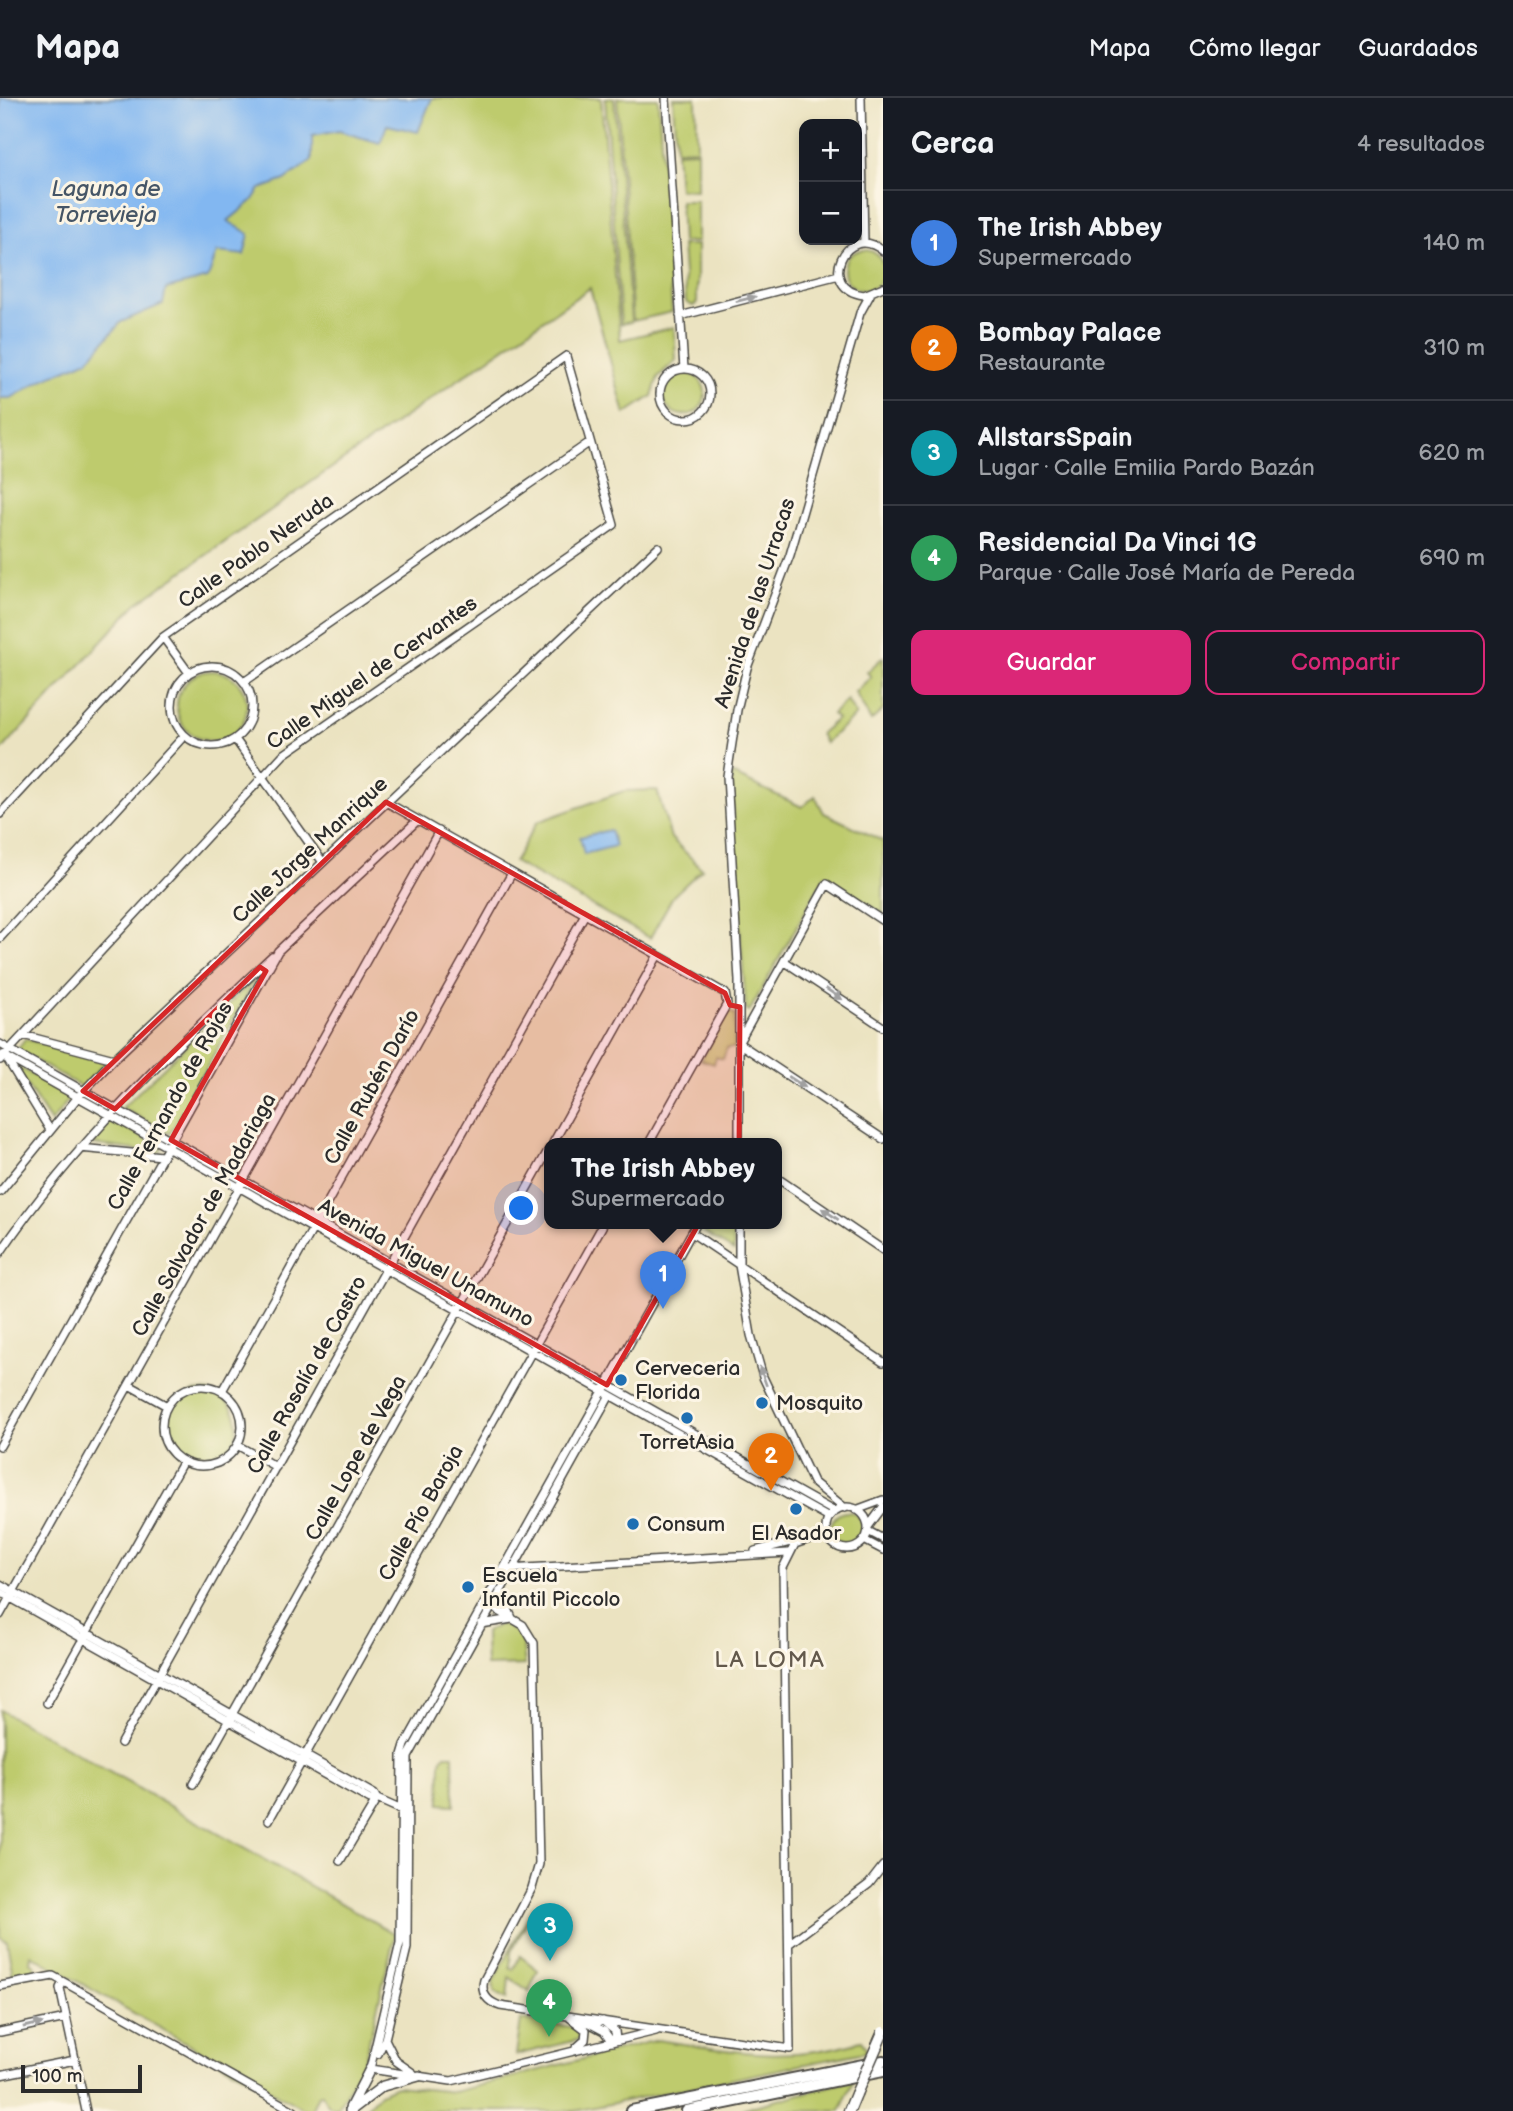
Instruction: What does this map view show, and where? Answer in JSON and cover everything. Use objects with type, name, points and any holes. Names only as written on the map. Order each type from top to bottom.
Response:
[{"type":"highway","points":[[799,2077],[883,2054]]},
{"type":"highway","points":[[631,2111],[883,2061]]},
{"type":"highway","points":[[687,2111],[883,2071]]},
{"type":"highway","points":[[733,2111],[769,2095]]},
{"type":"main road","points":[[849,2111],[883,2032]]},
{"type":"street","points":[[666,98],[683,365]]},
{"type":"street","points":[[861,98],[864,243]]},
{"type":"street","points":[[883,251],[864,243],[847,250],[841,257],[839,275],[843,284],[859,295],[870,295],[883,287]]},
{"type":"street","points":[[680,316],[839,275]]},
{"type":"street","name":"Avenida de las Urracas","points":[[859,295],[861,309]]},
{"type":"street","name":"Avenida de las Urracas","points":[[739,1138],[740,1007],[726,788],[737,710],[749,663],[790,555],[861,309],[870,295]]},
{"type":"street","name":"Calle Pablo Neruda","points":[[0,814],[163,638],[566,356],[590,442]]},
{"type":"street","points":[[683,365],[700,374],[710,395],[705,410],[685,420],[665,409],[660,395],[669,374],[683,365]]},
{"type":"street","points":[[244,682],[590,442]]},
{"type":"street","name":"Calle Miguel de Cervantes","points":[[3,1055],[283,755],[614,525],[590,442]]},
{"type":"street","name":"Calle Jorge Manrique","points":[[0,1192],[80,1094],[114,1059],[658,547]]},
{"type":"street","points":[[163,638],[188,673]]},
{"type":"street","points":[[214,666],[231,671],[244,682],[251,699],[251,716],[235,739],[222,746],[205,746],[184,736],[175,722],[171,707],[174,691],[188,673],[214,666]]},
{"type":"street","points":[[0,938],[184,736]]},
{"type":"street","points":[[235,739],[322,862]]},
{"type":"street","points":[[386,802],[725,993],[727,1004],[652,1138]]},
{"type":"street","name":"Calle Fernando de Rojas","points":[[0,1446],[278,951],[418,820]]},
{"type":"street","name":"Calle Salvador de Madariaga","points":[[0,1615],[439,831]]},
{"type":"street","name":"Calle Rubén Darío","points":[[222,1391],[512,873]]},
{"type":"street","points":[[883,921],[827,884],[740,1042],[883,1139]]},
{"type":"street","name":"Calle Rosalía de Castro","points":[[121,1743],[585,914]]},
{"type":"street","points":[[0,1253],[80,1148],[112,1112],[278,951]]},
{"type":"street","points":[[556,1138],[658,955]]},
{"type":"street","points":[[784,961],[883,1027]]},
{"type":"street","points":[[727,1004],[740,1007]]},
{"type":"street","points":[[23,1035],[114,1059]]},
{"type":"street","name":"Avenida Miguel Unamuno","points":[[0,1044],[3,1055],[50,1130]]},
{"type":"street","name":"Avenida Miguel Unamuno","points":[[3,1055],[169,1143],[832,1515]]},
{"type":"street","points":[[80,1148],[162,1157]]},
{"type":"street","name":"Calle Lope de Vega","points":[[193,1784],[544,1158]]},
{"type":"street","points":[[782,1181],[883,1250]]},
{"type":"street","name":"Calle Pío Baroja","points":[[269,1820],[601,1229]]},
{"type":"street","points":[[349,2111],[385,2039],[407,1948],[405,1811],[401,1755],[488,1605],[694,1229]]},
{"type":"street","points":[[739,1229],[739,1265],[754,1348],[776,1410],[813,1482],[845,1508],[856,1510],[883,1500]]},
{"type":"street","points":[[692,1233],[883,1362]]},
{"type":"street","points":[[129,1385],[167,1406]]},
{"type":"street","points":[[205,1386],[222,1391],[239,1411],[242,1428],[237,1446],[227,1457],[214,1464],[198,1466],[183,1461],[165,1441],[162,1423],[167,1406],[187,1389],[205,1386]]},
{"type":"street","points":[[237,1446],[276,1467]]},
{"type":"street","points":[[47,1703],[183,1461]]},
{"type":"street","points":[[845,1508],[832,1515],[827,1533],[832,1543],[842,1549],[853,1548],[864,1540],[883,1507]]},
{"type":"street","points":[[856,1510],[866,1520],[868,1529],[883,1539]]},
{"type":"street","points":[[726,1555],[827,1533]]},
{"type":"street","points":[[488,1605],[527,1629],[534,1643],[539,1864],[532,1888],[486,1973],[483,1990],[488,2000],[500,2006],[790,2049],[783,1576],[788,1553],[802,1539]]},
{"type":"street","points":[[864,1540],[883,1550]]},
{"type":"street","points":[[508,1569],[788,1553]]},
{"type":"street","points":[[370,2069],[400,1943],[408,1757],[481,1624],[488,1605],[500,1591],[508,1569]]},
{"type":"street","points":[[0,1584],[12,1594],[304,1758],[374,1794],[377,1799],[405,1811]]},
{"type":"street","points":[[500,1591],[513,1619]]},
{"type":"street","points":[[0,1592],[12,1594]]},
{"type":"street","points":[[481,1624],[513,1619]]},
{"type":"street","points":[[341,1861],[377,1799]]},
{"type":"street","points":[[790,1943],[869,1884],[883,1866]]},
{"type":"street","points":[[0,1986],[52,1976],[294,2111]]},
{"type":"street","points":[[63,1982],[60,1988],[86,2111]]},
{"type":"street","points":[[566,2014],[598,2027],[614,2041]]},
{"type":"street","points":[[566,2014],[586,2030],[585,2040],[574,2051]]},
{"type":"street","points":[[0,2032],[66,2018]]},
{"type":"street","points":[[600,2019],[615,2031],[614,2041]]},
{"type":"street","points":[[370,2069],[451,2081],[661,2029]]},
{"type":"street","points":[[385,2039],[396,2061],[419,2076]]},
{"type":"street","points":[[0,2075],[75,2060]]},
{"type":"street","points":[[349,2111],[383,2086],[419,2076]]},
{"type":"highlighted area","points":[[386,802],[725,993],[730,1005],[740,1007],[739,1153],[607,1385],[171,1140],[266,971],[260,967],[115,1109],[83,1091]]},
{"type":"green space","points":[[0,98],[601,98],[620,340],[674,327],[676,360],[658,377],[652,396],[625,414],[590,288],[136,604],[0,752]]},
{"type":"green space","points":[[605,98],[614,98],[631,322],[621,324]]},
{"type":"green space","points":[[617,98],[658,98],[672,312],[633,321]]},
{"type":"green space","points":[[673,98],[696,98],[697,149],[676,150]]},
{"type":"green space","points":[[697,151],[697,190],[679,189],[676,152]]},
{"type":"green space","points":[[680,201],[697,201],[697,242],[682,242]]},
{"type":"green space","points":[[682,245],[697,245],[697,303],[693,306],[686,302]]},
{"type":"green space","points":[[864,250],[872,251],[878,256],[883,262],[883,278],[878,284],[872,289],[864,290],[856,289],[850,284],[845,278],[844,270],[845,262],[850,256],[856,251]]},
{"type":"green space","points":[[684,373],[699,379],[705,394],[699,409],[684,415],[669,409],[663,394],[669,379]]},
{"type":"green space","points":[[883,657],[883,710],[871,721],[855,692],[871,677],[867,672]]},
{"type":"green space","points":[[219,671],[232,677],[241,686],[245,692],[245,720],[237,731],[226,739],[205,741],[187,731],[179,720],[177,699],[187,681],[198,673]]},
{"type":"green space","points":[[847,700],[856,715],[825,743],[820,734],[837,719],[832,714]]},
{"type":"green space","points":[[732,774],[802,807],[815,796],[824,813],[883,841],[883,914],[825,876],[749,1012],[746,1010],[733,831]]},
{"type":"green space","points":[[657,790],[671,838],[702,869],[673,896],[650,938],[514,862],[537,822],[624,791]]},
{"type":"green space","points":[[252,981],[254,982],[170,1134],[122,1108]]},
{"type":"green space","points":[[729,1011],[735,1015],[734,1048],[727,1048],[723,1059],[716,1057],[714,1064],[701,1060]]},
{"type":"green space","points":[[25,1039],[106,1062],[82,1087],[17,1050]]},
{"type":"green space","points":[[14,1066],[71,1097],[51,1122]]},
{"type":"green space","points":[[111,1119],[162,1149],[158,1153],[91,1144]]},
{"type":"green space","points":[[733,1229],[734,1251],[702,1231]]},
{"type":"green space","points":[[195,1391],[209,1391],[222,1397],[231,1406],[237,1426],[235,1439],[227,1451],[209,1461],[195,1461],[182,1455],[173,1446],[167,1433],[167,1419],[173,1406],[182,1397]]},
{"type":"green space","points":[[847,1512],[858,1517],[863,1528],[858,1539],[847,1544],[836,1539],[831,1528],[836,1517]]},
{"type":"green space","points":[[498,1625],[507,1626],[522,1637],[525,1665],[486,1666],[485,1632]]},
{"type":"green space","points":[[0,1710],[395,1934],[365,2058],[337,2109],[329,2106],[322,2094],[318,2095],[311,2111],[307,2111],[31,1955],[30,1962],[35,1965],[36,1971],[13,1976],[7,1941],[0,1937]]},
{"type":"green space","points":[[445,1755],[453,1755],[454,1805],[440,1804],[441,1761]]},
{"type":"green space","points":[[533,1907],[511,1952],[510,1968],[513,1970],[520,1956],[538,1970],[529,1991],[509,1977],[507,1999],[494,1992],[493,1981]]},
{"type":"green space","points":[[521,2020],[578,2028],[582,2033],[577,2040],[516,2055]]},
{"type":"green space","points":[[657,2040],[759,2053],[807,2052],[861,2041],[867,2049],[865,2052],[575,2111],[364,2111],[380,2093],[397,2086],[454,2092]]},
{"type":"green space","points":[[854,2080],[840,2111],[741,2111],[751,2107]]},
{"type":"water","name":"Laguna de Torrevieja","points":[[0,98],[432,98],[418,132],[387,125],[380,143],[339,131],[312,136],[312,160],[285,180],[260,189],[252,201],[228,221],[249,234],[244,255],[217,252],[208,278],[166,289],[163,304],[121,322],[88,360],[42,380],[11,398],[0,398]]},
{"type":"water","points":[[610,830],[615,846],[584,854],[580,837]]},
{"type":"place","name":"The Irish Abbey","points":[[663,1309]]},
{"type":"place","name":"Cerveceria Florida","points":[[621,1380]]},
{"type":"place","name":"Mosquito","points":[[762,1403]]},
{"type":"place","name":"TorretAsia","points":[[687,1418]]},
{"type":"place","name":"Bombay Palace","points":[[771,1491]]},
{"type":"place","name":"El Asador","points":[[796,1509]]},
{"type":"place","name":"Consum","points":[[633,1524]]},
{"type":"place","name":"Escuela Infantil Piccolo","points":[[468,1587]]},
{"type":"place","name":"AllstarsSpain","points":[[550,1961]]},
{"type":"place","name":"Residencial Da Vinci 1G","points":[[549,2037]]},
{"type":"district","name":"LA LOMA","points":[[770,1660]]}]
